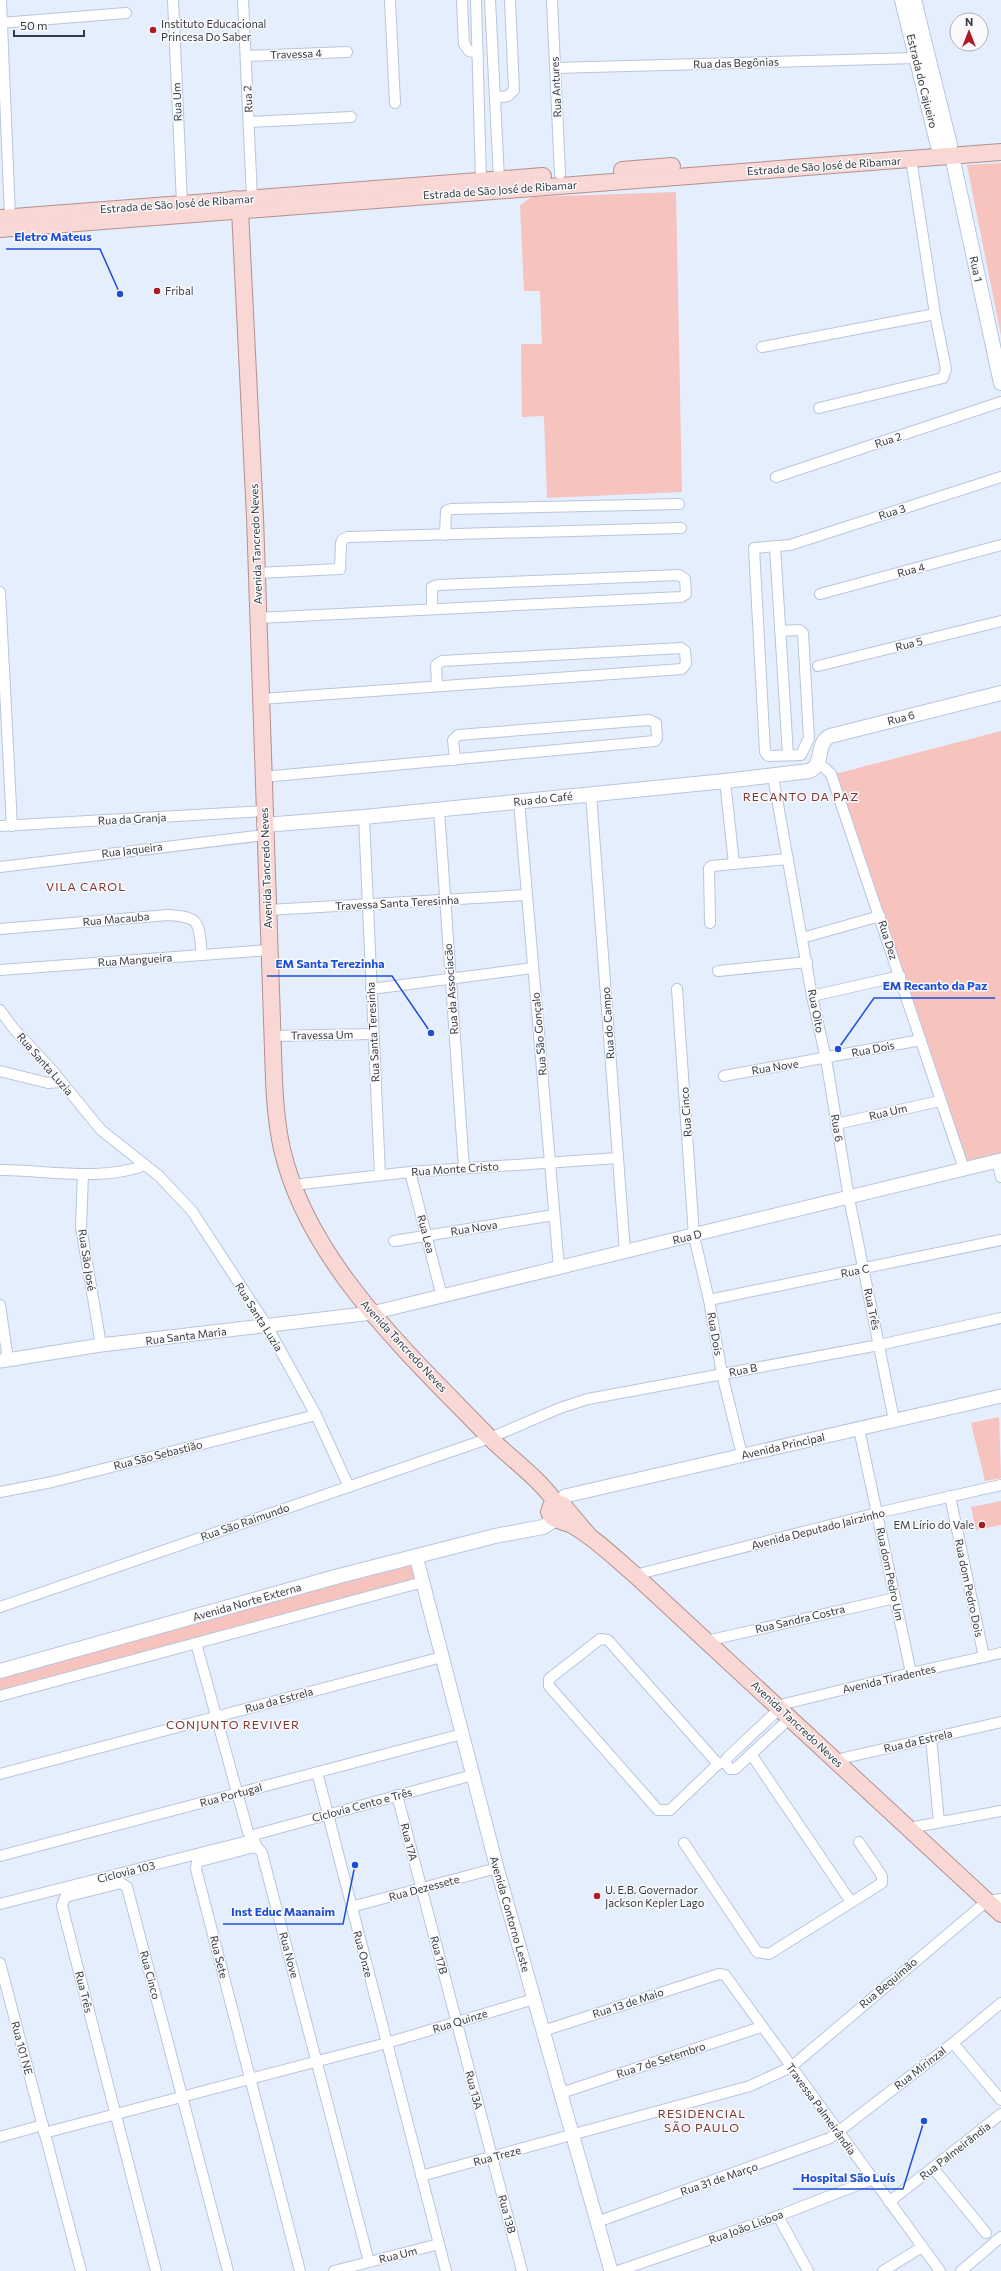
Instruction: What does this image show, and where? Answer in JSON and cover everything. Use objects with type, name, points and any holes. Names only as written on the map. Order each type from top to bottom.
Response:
[{"type":"main road","name":"Estrada do Cajueiro","points":[[902,0],[912,17],[947,149]]},
{"type":"main road","name":"Estrada do Cajueiro","points":[[914,0],[912,17],[916,58],[947,149]]},
{"type":"main road","name":"Estrada de São José de Ribamar","points":[[3,221],[182,203],[237,205],[252,198],[481,180],[947,149],[1001,141]]},
{"type":"main road","name":"Estrada de São José de Ribamar","points":[[3,221],[911,159],[947,149],[1001,152]]},
{"type":"main road","name":"Rua 1","points":[[947,149],[1001,383]]},
{"type":"main road","name":"Avenida Tancredo Neves","points":[[237,205],[249,374],[272,1036],[275,1097],[279,1135],[293,1185],[307,1219],[332,1260],[372,1313],[490,1438],[511,1458],[556,1510],[573,1526],[590,1537]]},
{"type":"main road","name":"Rua 6","points":[[818,762],[822,743],[830,736],[1001,693]]},
{"type":"main road","name":"Rua do Café","points":[[264,823],[364,817],[773,776],[809,771],[814,768],[818,762]]},
{"type":"main road","name":"Avenida Tancredo Neves","points":[[556,1510],[635,1575],[908,1828],[994,1900],[1001,1914]]},
{"type":"main road","name":"Avenida Norte Externa","points":[[0,1671],[416,1556],[495,1536],[556,1510]]},
{"type":"street","points":[[1,0],[3,221]]},
{"type":"street","name":"Rua Um","points":[[173,0],[182,203]]},
{"type":"street","name":"Rua 2","points":[[243,0],[252,198]]},
{"type":"street","points":[[390,0],[395,103]]},
{"type":"street","points":[[462,0],[464,44],[469,51],[478,52]]},
{"type":"street","points":[[476,0],[481,180]]},
{"type":"street","points":[[490,0],[499,179]]},
{"type":"street","points":[[495,98],[508,96],[514,90],[510,0]]},
{"type":"street","name":"Rua Antures","points":[[552,0],[560,174]]},
{"type":"street","points":[[1,22],[126,13]]},
{"type":"street","name":"Travessa 4","points":[[246,56],[347,52]]},
{"type":"street","name":"Rua das Begônias","points":[[555,68],[916,58]]},
{"type":"street","points":[[249,122],[351,117]]},
{"type":"street","points":[[819,408],[943,378],[946,369],[935,314],[911,159]]},
{"type":"street","points":[[762,347],[935,314]]},
{"type":"street","name":"Rua 2","points":[[776,477],[1001,402]]},
{"type":"street","name":"Rua 3","points":[[788,756],[766,755],[753,550],[756,547],[779,546],[1001,477]]},
{"type":"street","points":[[445,535],[445,515],[446,511],[451,509],[679,504]]},
{"type":"street","points":[[257,572],[340,569],[341,543],[343,539],[348,538],[681,528]]},
{"type":"street","name":"Rua 4","points":[[820,594],[1001,545]]},
{"type":"street","points":[[779,546],[780,631],[788,756],[803,753],[809,742],[803,633],[800,630],[780,631]]},
{"type":"street","points":[[258,618],[432,610],[681,597],[686,594],[685,580],[679,575],[438,585],[431,590],[432,610]]},
{"type":"street","points":[[0,592],[12,826]]},
{"type":"street","name":"Rua 5","points":[[818,666],[1001,621]]},
{"type":"street","points":[[261,699],[682,669],[686,664],[685,651],[681,648],[442,661],[436,665],[437,686]]},
{"type":"street","points":[[263,777],[455,760],[655,741],[657,738],[656,723],[649,720],[458,735],[453,740],[455,760]]},
{"type":"street","name":"Rua Dez","points":[[818,762],[831,774],[964,1169]]},
{"type":"street","points":[[718,971],[807,962],[773,776]]},
{"type":"street","points":[[725,781],[734,864]]},
{"type":"street","name":"Rua do Campo","points":[[591,794],[625,1252]]},
{"type":"street","name":"Rua São Gonçalo","points":[[519,801],[559,1268]]},
{"type":"street","name":"Rua da Associacão","points":[[438,810],[464,1168]]},
{"type":"street","name":"Rua Santa Teresinha","points":[[364,817],[380,1175]]},
{"type":"street","name":"Rua da Granja","points":[[0,826],[264,823]]},
{"type":"street","name":"Rua Jaqueira","points":[[0,867],[264,823]]},
{"type":"street","points":[[710,923],[709,868],[712,866],[788,858]]},
{"type":"street","name":"Travessa Santa Teresinha","points":[[268,910],[444,901],[526,895]]},
{"type":"street","name":"Rua Macauba","points":[[0,929],[168,915],[186,916],[194,919],[198,925],[202,955]]},
{"type":"street","points":[[802,938],[880,916]]},
{"type":"street","name":"Rua Mangueira","points":[[0,970],[270,950]]},
{"type":"street","name":"Rua Oito","points":[[807,962],[812,996],[826,1059]]},
{"type":"street","points":[[371,989],[533,968]]},
{"type":"street","points":[[812,996],[900,976]]},
{"type":"street","name":"Rua Cinco","points":[[677,989],[694,1236]]},
{"type":"street","name":"Rua Santa Luzia","points":[[0,1010],[14,1029],[52,1070],[102,1130],[158,1176],[192,1211],[267,1326],[316,1415],[348,1486]]},
{"type":"street","name":"Travessa Um","points":[[272,1036],[373,1034]]},
{"type":"street","name":"Rua Dois","points":[[826,1059],[921,1040]]},
{"type":"street","name":"Rua Nove","points":[[724,1076],[826,1059]]},
{"type":"street","name":"Rua 6","points":[[826,1059],[849,1198]]},
{"type":"street","points":[[0,1071],[48,1083],[61,1082]]},
{"type":"street","name":"Rua Um","points":[[836,1124],[940,1101]]},
{"type":"street","name":"Rua Monte Cristo","points":[[293,1185],[410,1172],[618,1158]]},
{"type":"street","points":[[999,1160],[1001,1177]]},
{"type":"street","name":"Rua D","points":[[372,1313],[694,1236],[999,1160]]},
{"type":"street","points":[[0,1170],[82,1174],[127,1170],[145,1165]]},
{"type":"street","name":"Rua Lea","points":[[410,1172],[442,1297]]},
{"type":"street","name":"Rua São José","points":[[82,1174],[81,1227],[101,1345]]},
{"type":"street","name":"Rua Três","points":[[849,1198],[894,1420]]},
{"type":"street","name":"Rua Nova","points":[[394,1241],[554,1215]]},
{"type":"street","name":"Rua Dois","points":[[694,1236],[709,1300],[722,1374],[742,1455]]},
{"type":"street","name":"Rua C","points":[[709,1300],[864,1270],[1001,1240]]},
{"type":"street","points":[[0,1305],[4,1361]]},
{"type":"street","name":"Rua Santa Maria","points":[[4,1361],[101,1345],[372,1313]]},
{"type":"street","name":"Rua B","points":[[490,1438],[560,1408],[588,1399],[879,1345],[1001,1318]]},
{"type":"street","name":"Avenida Principal","points":[[556,1510],[742,1455],[1001,1396]]},
{"type":"street","name":"Rua São Sebastião","points":[[0,1492],[52,1482],[316,1415]]},
{"type":"street","name":"Rua dom Pedro Um","points":[[859,1429],[910,1673]]},
{"type":"street","name":"Rua São Raimundo","points":[[0,1607],[490,1438]]},
{"type":"street","name":"Avenida Deputado Jairzinho","points":[[635,1575],[877,1513],[1001,1485]]},
{"type":"street","name":"Rua dom Pedro Dois","points":[[950,1496],[984,1657]]},
{"type":"street","name":"Avenida Contorno Leste","points":[[416,1556],[497,1868],[611,2271]]},
{"type":"street","points":[[0,1696],[423,1582]]},
{"type":"street","name":"Rua Sandra Costra","points":[[706,1641],[895,1598]]},
{"type":"street","points":[[782,1711],[721,1763],[670,1810],[658,1810],[549,1686],[548,1679],[600,1639],[608,1640],[721,1763],[730,1769],[735,1769],[751,1754],[782,1711]]},
{"type":"street","name":"Rua Nove","points":[[196,1643],[248,1832],[259,1849],[317,2062],[369,2262]]},
{"type":"street","name":"Avenida Tiradentes","points":[[782,1711],[910,1673],[1001,1653]]},
{"type":"street","name":"Rua da Estrela","points":[[0,1774],[442,1657]]},
{"type":"street","name":"Rua da Estrela","points":[[835,1760],[1001,1722]]},
{"type":"street","name":"Rua Portugal","points":[[0,1856],[462,1734]]},
{"type":"street","points":[[931,1738],[939,1822]]},
{"type":"street","points":[[751,1754],[851,1902]]},
{"type":"street","name":"Rua Onze","points":[[317,1772],[446,2271]]},
{"type":"street","name":"Ciclovia Cento e Três","points":[[252,1839],[257,1834],[473,1775]]},
{"type":"street","name":"Rua 17A","points":[[398,1795],[421,1888]]},
{"type":"street","points":[[908,1828],[1001,1811]]},
{"type":"street","name":"Ciclovia 103","points":[[0,1904],[92,1885],[252,1839]]},
{"type":"street","points":[[684,1843],[760,1954],[769,1954],[882,1883],[882,1876],[859,1842]]},
{"type":"street","name":"Rua Sete","points":[[259,1849],[254,1847],[197,1862],[196,1869],[300,2271]]},
{"type":"street","name":"Rua Dezessete","points":[[351,1907],[497,1868]]},
{"type":"street","name":"Rua Cinco","points":[[92,1885],[121,1883],[127,1887],[228,2271]]},
{"type":"street","name":"Rua Três","points":[[92,1885],[65,1897],[62,1906],[156,2271]]},
{"type":"street","name":"Rua 17B","points":[[421,1888],[456,2022]]},
{"type":"street","name":"Rua Bequimão","points":[[573,2136],[750,2086],[791,2067],[994,1900]]},
{"type":"street","name":"Rua 101 NE","points":[[0,1963],[81,2271]]},
{"type":"street","name":"Travessa Palmeirândia","points":[[714,1976],[719,1974],[729,1978],[761,2027],[940,2271]]},
{"type":"street","name":"Rua 13 de Maio","points":[[543,2031],[714,1976]]},
{"type":"street","name":"Rua Quinze","points":[[387,2043],[534,1999]]},
{"type":"street","name":"Rua Mirinzal","points":[[838,2132],[953,2043],[1001,2003]]},
{"type":"street","name":"Rua 13A","points":[[456,2022],[492,2157]]},
{"type":"street","name":"Rua 7 de Setembro","points":[[561,2093],[761,2027]]},
{"type":"street","points":[[0,2137],[80,2124],[387,2043]]},
{"type":"street","points":[[953,2043],[1001,2100]]},
{"type":"street","name":"Rua Palmeirãndia","points":[[889,2202],[1001,2114]]},
{"type":"street","name":"Rua 31 de Março","points":[[597,2222],[820,2143],[838,2132]]},
{"type":"street","name":"Rua Treze","points":[[421,2176],[573,2136]]},
{"type":"street","name":"Rua 13B","points":[[492,2157],[522,2271]]},
{"type":"street","points":[[933,2168],[986,2233]]},
{"type":"street","name":"Rua João Lisboa","points":[[618,2271],[632,2269],[778,2216],[873,2179]]},
{"type":"street","points":[[778,2216],[808,2271]]},
{"type":"street","points":[[961,2271],[1001,2237]]},
{"type":"street","name":"Rua Um","points":[[334,2271],[439,2244]]},
{"type":"street","points":[[883,2271],[922,2247]]},
{"type":"shaded area","points":[[1001,163],[1001,336],[967,165]]},
{"type":"shaded area","points":[[676,192],[682,492],[547,498],[544,416],[522,417],[521,344],[542,344],[540,291],[524,291],[520,205],[532,197]]},
{"type":"shaded area","points":[[1001,731],[1001,1156],[966,1165],[835,774]]},
{"type":"shaded area","points":[[999,1417],[1001,1478],[985,1481],[971,1423]]},
{"type":"shaded area","points":[[1001,1501],[1001,1525],[976,1530],[971,1507]]},
{"type":"shaded area","points":[[411,1561],[415,1579],[0,1692],[0,1677]]},
{"type":"place","name":"Instituto Educacional Princesa Do Saber","points":[[153,30]]},
{"type":"place","name":"Fribal","points":[[157,291]]},
{"type":"place","name":"Eletro Mateus","points":[[120,294]]},
{"type":"place","name":"EM Santa Terezinha","points":[[431,1033]]},
{"type":"place","name":"EM Recanto da Paz","points":[[838,1049]]},
{"type":"place","name":"EM Lírio do Vale","points":[[982,1525]]},
{"type":"place","name":"Inst Educ Maanaim","points":[[355,1865]]},
{"type":"place","name":"U. E.B. Governador Jackson Kepler Lago","points":[[597,1896]]},
{"type":"place","name":"Hospital São Luís","points":[[924,2121]]},
{"type":"district","name":"RECANTO DA PAZ","points":[[801,797]]},
{"type":"district","name":"VILA CAROL","points":[[86,887]]},
{"type":"district","name":"CONJUNTO REVIVER","points":[[233,1725]]},
{"type":"district","name":"RESIDENCIAL SÃO PAULO","points":[[702,2121]]}]
